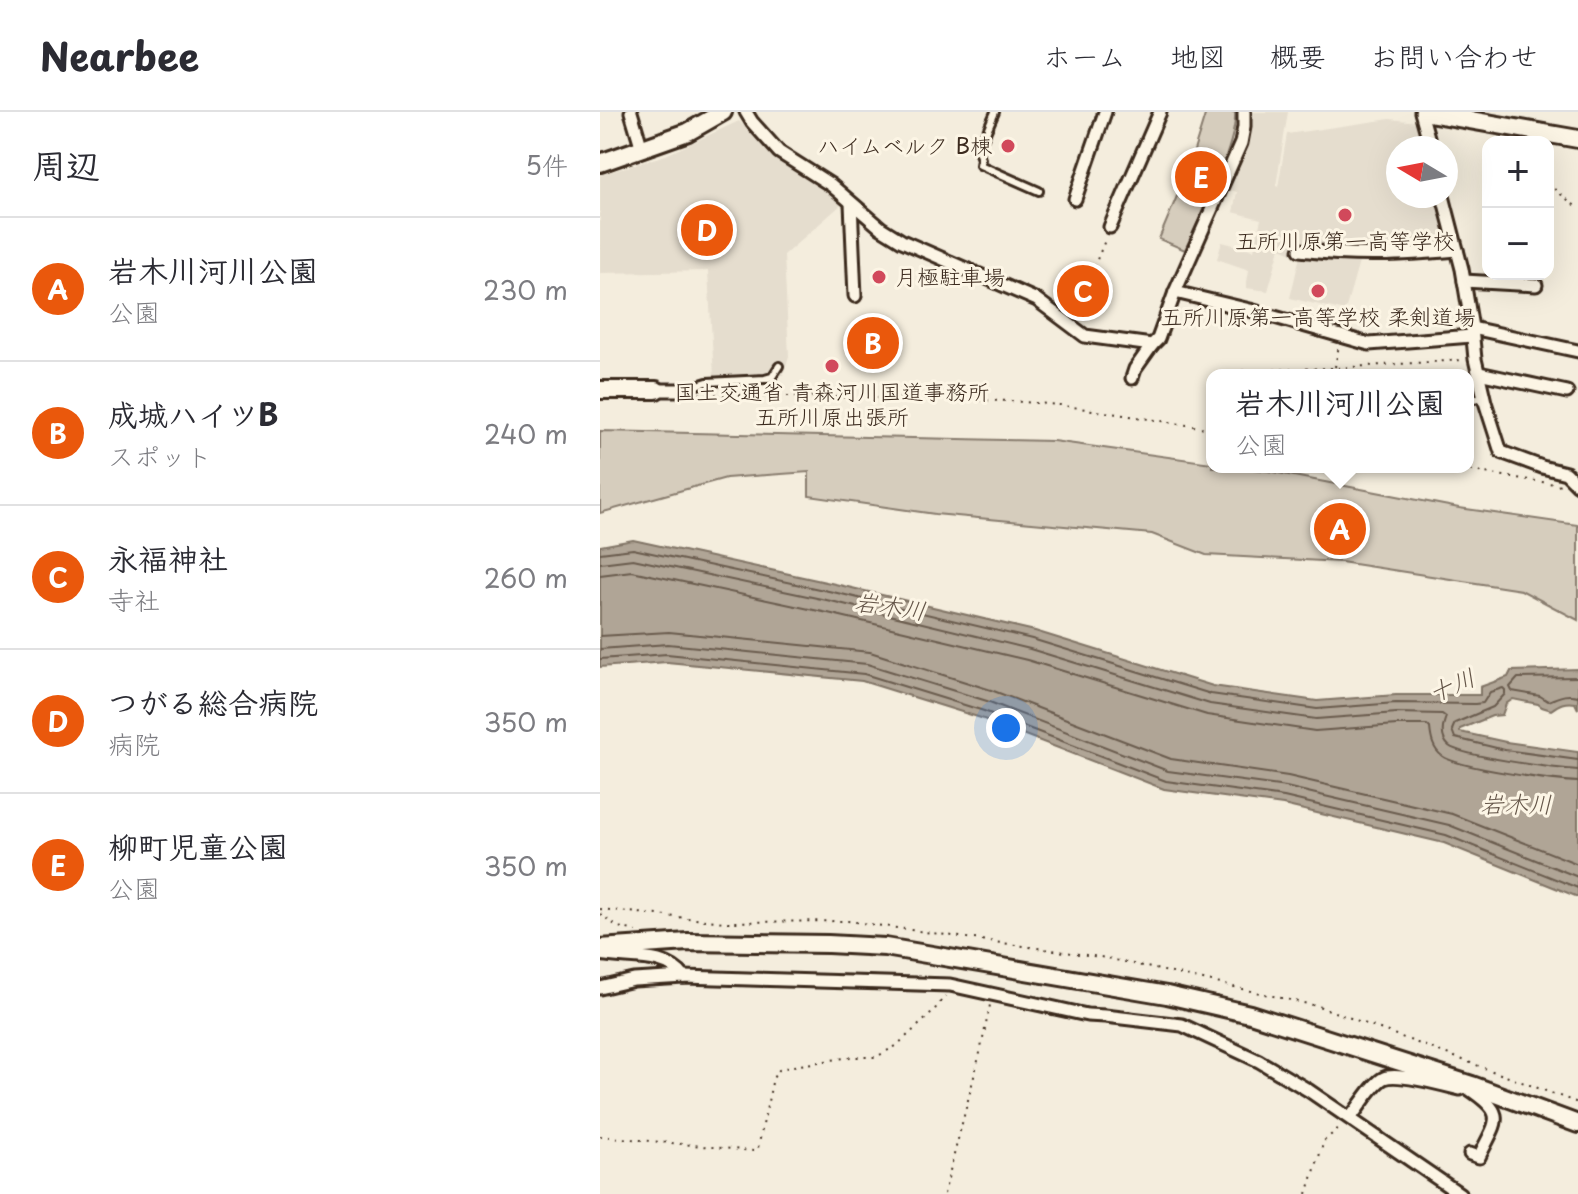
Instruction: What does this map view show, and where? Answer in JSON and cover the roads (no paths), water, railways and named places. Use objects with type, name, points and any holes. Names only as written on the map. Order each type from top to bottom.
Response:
[{"type":"street","points":[[631,112],[642,149]]},
{"type":"street","points":[[600,163],[688,132],[723,112]]},
{"type":"street","points":[[746,112],[779,152],[831,185],[881,228],[902,241],[1037,300],[1085,336],[1152,345]]},
{"type":"street","points":[[1075,199],[1105,112]]},
{"type":"street","points":[[1110,227],[1160,112]]},
{"type":"street","points":[[1132,378],[1135,369],[1158,339],[1175,292],[1241,143],[1244,112]]},
{"type":"street","points":[[1428,136],[1422,112],[1578,139]]},
{"type":"street","points":[[851,203],[855,296]]},
{"type":"street","points":[[1446,208],[1464,281],[1475,359],[1501,452],[1566,473],[1578,485]]},
{"type":"street","points":[[1300,250],[1392,256],[1457,250]]},
{"type":"street","points":[[1464,281],[1536,285]]},
{"type":"street","points":[[1175,292],[1369,344],[1472,332],[1578,351]]},
{"type":"street","points":[[1479,373],[1567,392]]},
{"type":"street","points":[[600,390],[681,390]]},
{"type":"street","points":[[600,951],[688,942],[885,947],[1167,995],[1250,1014],[1578,1124]]},
{"type":"street","points":[[600,951],[659,960],[678,969],[684,977]]},
{"type":"street","points":[[624,957],[634,980]]},
{"type":"street","points":[[600,988],[634,980],[684,977],[953,985],[1087,1015],[1182,1025],[1259,1061],[1308,1090],[1460,1194]]},
{"type":"street","points":[[1350,1118],[1384,1078],[1399,1077],[1460,1089],[1469,1086]]},
{"type":"street","points":[[1469,1086],[1496,1113],[1496,1121],[1479,1157],[1470,1154]]},
{"type":"lane","points":[[995,112],[978,151],[980,165],[1039,191]]},
{"type":"lane","points":[[681,390],[707,382],[765,379],[772,377],[779,366]]},
{"type":"lane","points":[[1474,399],[1484,397]]},
{"type":"water","name":"岩木川","points":[[633,540],[1035,631],[1213,686],[1317,701],[1396,695],[1480,695],[1480,687],[1508,677],[1511,671],[1578,669],[1578,709],[1575,703],[1568,702],[1551,710],[1513,699],[1506,704],[1502,715],[1492,716],[1460,729],[1460,732],[1578,752],[1578,897],[1444,843],[1283,805],[1164,789],[981,718],[862,681],[667,662],[600,667],[600,546]]},
{"type":"place","name":"ハイムベルク B棟","points":[[1008,146]]},
{"type":"place","name":"柳町児童公園","points":[[1201,177]]},
{"type":"place","name":"五所川原第一高等学校","points":[[1345,215]]},
{"type":"place","name":"つがる総合病院","points":[[707,230]]},
{"type":"place","name":"月極駐車場","points":[[879,277]]},
{"type":"place","name":"永福神社","points":[[1083,291]]},
{"type":"place","name":"五所川原第一高等学校 柔剣道場","points":[[1318,291]]},
{"type":"place","name":"成城ハイツB","points":[[873,343]]},
{"type":"place","name":"国土交通省 青森河川国道事務所 五所川原出張所","points":[[832,366]]},
{"type":"place","name":"岩木川河川公園","points":[[1340,529]]},
{"type":"water label","name":"十川","points":[[1452,686]]}]
